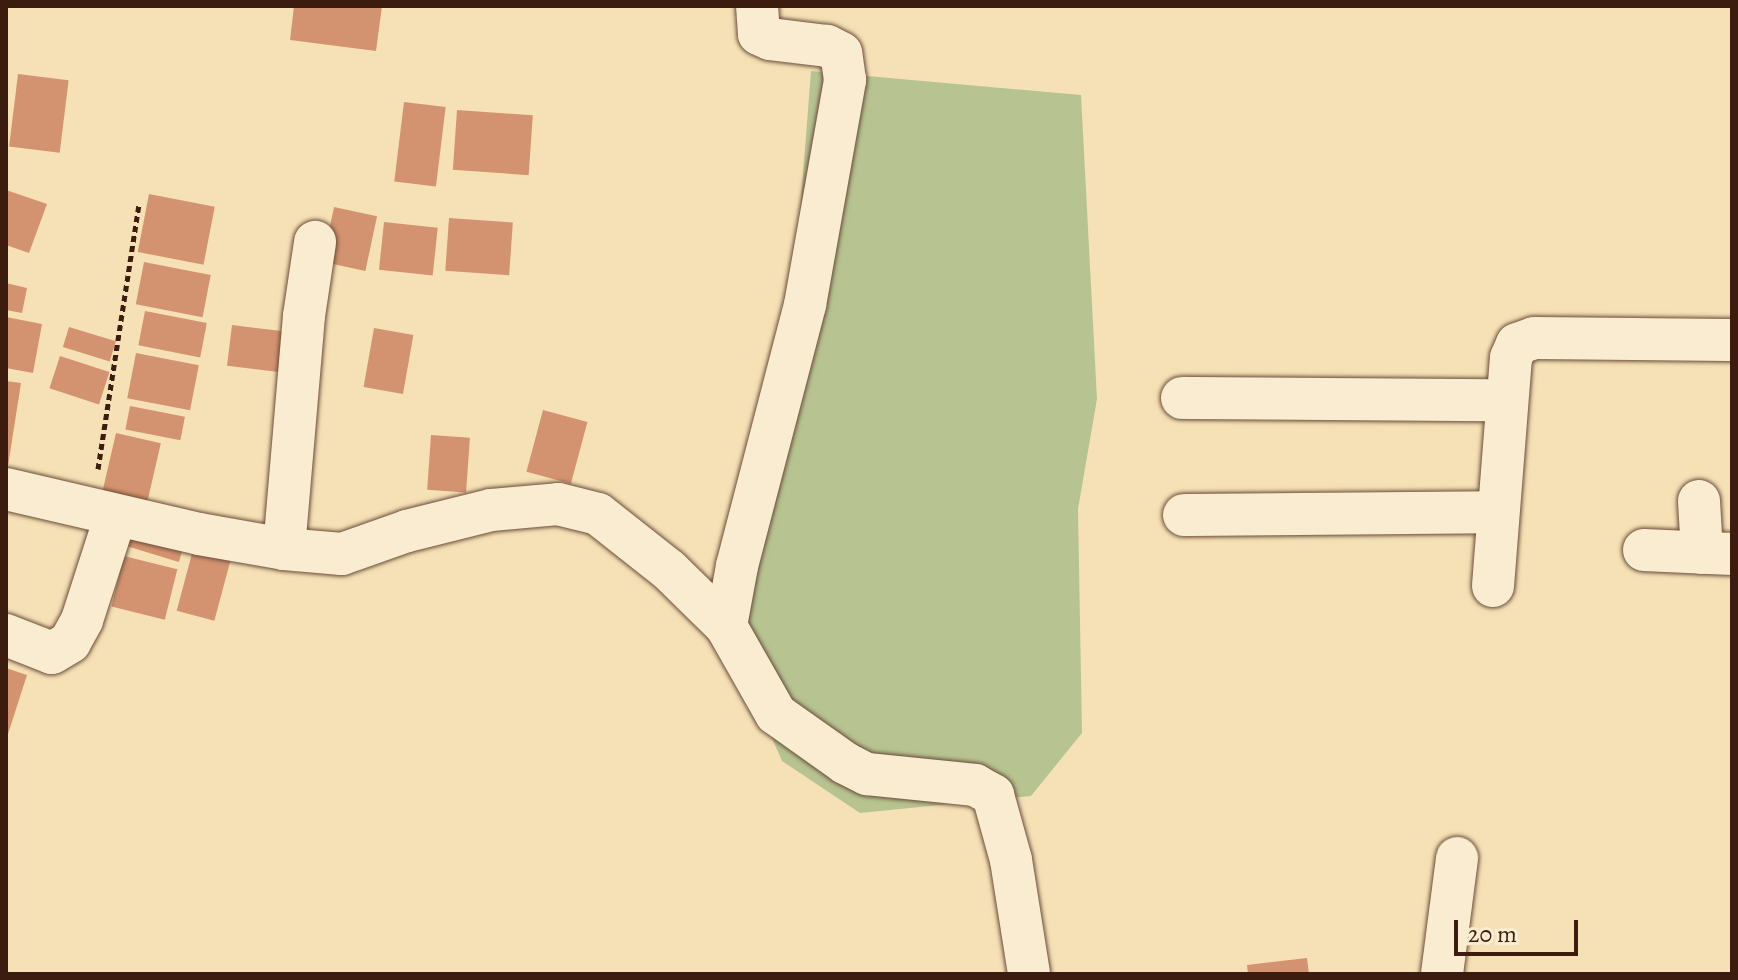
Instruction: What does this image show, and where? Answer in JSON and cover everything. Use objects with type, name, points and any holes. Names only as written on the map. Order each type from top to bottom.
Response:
[{"type":"street","points":[[726,626],[737,566],[805,305],[845,80],[841,53],[827,46],[770,39],[759,34],[757,6]]},
{"type":"street","points":[[284,549],[304,316],[315,242]]},
{"type":"street","points":[[1493,586],[1511,358],[1517,344],[1534,338],[1732,340]]},
{"type":"street","points":[[1182,398],[1507,400]]},
{"type":"street","points":[[6,489],[199,534],[284,549],[342,554],[407,531],[491,510],[558,504],[598,514],[669,570],[726,626],[776,714],[845,763],[867,774],[975,785],[993,795],[1011,860],[1029,974]]},
{"type":"street","points":[[1644,550],[1717,553],[1699,501]]},
{"type":"street","points":[[6,635],[52,653],[70,642],[82,620],[103,512]]},
{"type":"street","points":[[1184,515],[1497,512]]},
{"type":"street","points":[[1442,974],[1457,858]]},
{"type":"path","points":[[103,512],[139,205]]},
{"type":"green space","points":[[811,71],[1081,95],[1097,399],[1078,509],[1082,733],[1031,796],[860,813],[782,761],[738,660],[780,472]]},
{"type":"building","points":[[294,6],[382,6],[376,51],[290,40]]},
{"type":"building","points":[[18,74],[69,80],[60,153],[9,146]]},
{"type":"building","points":[[404,102],[446,107],[436,187],[394,181]]},
{"type":"building","points":[[457,110],[533,115],[529,175],[453,170]]},
{"type":"building","points":[[6,190],[47,204],[29,253],[6,245]]},
{"type":"building","points":[[149,194],[215,207],[204,265],[138,252]]},
{"type":"building","points":[[334,207],[377,216],[365,271],[322,262]]},
{"type":"building","points":[[449,218],[513,222],[509,275],[445,271]]},
{"type":"building","points":[[384,222],[438,228],[433,275],[379,270]]},
{"type":"building","points":[[144,262],[211,275],[203,317],[136,304]]},
{"type":"building","points":[[6,283],[27,288],[22,313],[6,310]]},
{"type":"building","points":[[145,311],[207,323],[200,357],[138,345]]},
{"type":"building","points":[[6,317],[42,324],[33,373],[6,368]]},
{"type":"building","points":[[232,325],[292,332],[287,373],[227,366]]},
{"type":"building","points":[[69,327],[116,341],[110,361],[63,347]]},
{"type":"building","points":[[374,328],[413,335],[403,394],[364,387]]},
{"type":"building","points":[[136,353],[199,365],[190,410],[127,398]]},
{"type":"building","points":[[60,356],[109,372],[99,404],[49,388]]},
{"type":"building","points":[[6,381],[21,383],[8,466],[6,466]]},
{"type":"building","points":[[130,406],[185,417],[180,440],[125,430]]},
{"type":"building","points":[[543,410],[587,422],[571,484],[526,472]]},
{"type":"building","points":[[116,433],[161,443],[146,507],[101,496]]},
{"type":"building","points":[[431,435],[470,438],[466,493],[427,490]]},
{"type":"building","points":[[133,524],[186,540],[179,562],[126,546]]},
{"type":"building","points":[[194,546],[232,556],[214,621],[177,611]]},
{"type":"building","points":[[124,556],[177,569],[165,620],[111,606]]},
{"type":"building","points":[[6,668],[27,675],[7,737],[6,737]]},
{"type":"building","points":[[1307,958],[1309,974],[1248,974],[1247,965]]}]
